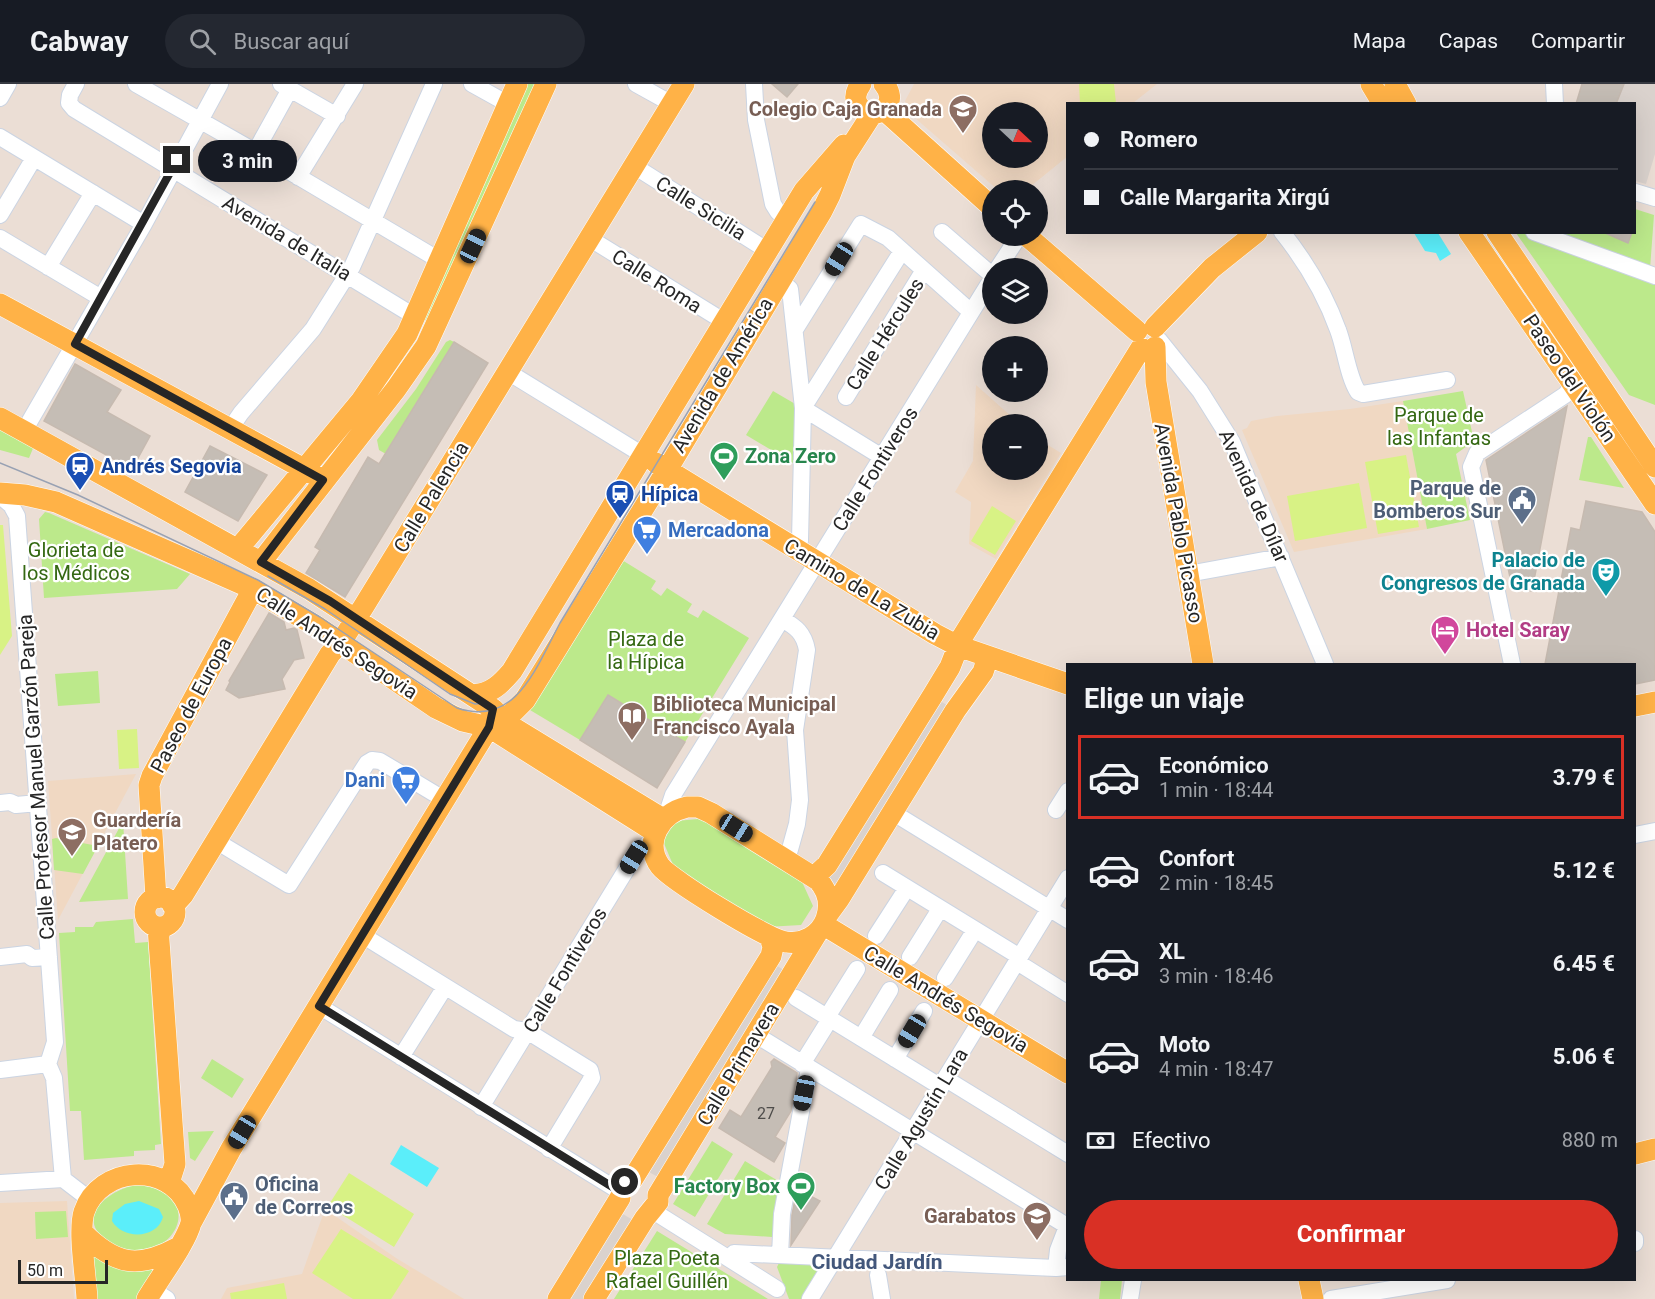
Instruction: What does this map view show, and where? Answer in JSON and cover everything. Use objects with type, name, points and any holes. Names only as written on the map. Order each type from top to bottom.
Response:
[{"type":"main road","points":[[238,549],[361,401],[389,362],[414,316],[517,84]]},
{"type":"main road","points":[[261,562],[396,389],[435,328],[546,84]]},
{"type":"main road","name":"Calle Palencia","points":[[176,1188],[158,927],[166,925],[173,919],[165,902],[183,895],[330,654],[356,619],[684,84]]},
{"type":"main road","points":[[1371,84],[1382,102]]},
{"type":"main road","points":[[1385,84],[1394,102]]},
{"type":"main road","points":[[1395,84],[1405,102]]},
{"type":"main road","points":[[1408,84],[1417,102]]},
{"type":"main road","points":[[873,95],[982,198]]},
{"type":"main road","name":"Avenida de América","points":[[473,695],[488,692],[498,686],[512,670],[804,190],[845,143],[873,95]]},
{"type":"main road","name":"Avenida de América","points":[[191,1223],[207,1197],[212,1182],[445,800],[504,720],[525,700],[667,470],[826,203],[873,95]]},
{"type":"main road","points":[[814,877],[827,865],[950,667],[958,646],[1149,340],[1212,268],[1254,234]]},
{"type":"main road","name":"Paseo del Violón","points":[[1471,234],[1655,504]]},
{"type":"main road","name":"Paseo del Violón","points":[[1476,234],[1485,252]]},
{"type":"main road","name":"Paseo del Violón","points":[[1498,234],[1655,467]]},
{"type":"main road","name":"Avenida de Dílar","points":[[1039,246],[1149,340]]},
{"type":"main road","points":[[0,304],[323,480]]},
{"type":"main road","points":[[414,316],[435,328]]},
{"type":"main road","name":"Avenida Pablo Picasso","points":[[1149,340],[1147,364],[1156,382],[1203,663]]},
{"type":"main road","points":[[1574,384],[1582,358]]},
{"type":"main road","name":"Calle Andrés Segovia","points":[[0,418],[238,549],[356,619],[473,695],[504,720],[660,826]]},
{"type":"main road","name":"Camino de La Zubia","points":[[643,455],[958,646],[1066,683]]},
{"type":"main road","name":"Calle Andrés Segovia","points":[[0,495],[43,498],[56,502],[253,589],[341,642],[436,708],[464,721],[504,720],[660,826]]},
{"type":"main road","name":"Paseo de Europa","points":[[165,902],[149,785],[253,589]]},
{"type":"main road","name":"Calle Primavera","points":[[594,1299],[653,1207],[892,812],[955,711],[983,672],[988,657]]},
{"type":"main road","points":[[950,667],[975,682]]},
{"type":"main road","points":[[504,720],[512,670]]},
{"type":"main road","points":[[933,695],[946,698],[955,711]]},
{"type":"main road","points":[[1636,706],[1655,702]]},
{"type":"main road","points":[[687,807],[702,808],[787,860],[814,877],[827,894],[823,924],[803,941],[792,943],[770,937],[665,872],[656,860],[660,826],[687,807]]},
{"type":"main road","name":"Calle Andrés Segovia","points":[[823,924],[1066,1072]]},
{"type":"main road","name":"Calle Primavera","points":[[558,1299],[771,956],[773,947],[770,937]]},
{"type":"main road","points":[[1636,1154],[1655,1149]]},
{"type":"main road","points":[[87,1299],[83,1215],[89,1199],[97,1189],[106,1183],[134,1174],[149,1175],[176,1188],[201,1189],[212,1182]]},
{"type":"main road","points":[[156,1296],[177,1248],[191,1223],[190,1212],[176,1188]]},
{"type":"main road","points":[[624,1190],[653,1207]]},
{"type":"main road","points":[[83,1233],[97,1247],[115,1258],[134,1262],[157,1259],[177,1248]]},
{"type":"main road","points":[[1309,1281],[1313,1299]]},
{"type":"street","points":[[0,98],[8,84]]},
{"type":"street","name":"Avenida de Italia","points":[[76,84],[70,95],[69,103],[74,109],[414,316]]},
{"type":"street","points":[[24,431],[144,224],[219,84]]},
{"type":"street","points":[[298,177],[355,84]]},
{"type":"street","points":[[230,429],[313,329],[348,275],[434,84]]},
{"type":"street","points":[[472,84],[508,104]]},
{"type":"street","points":[[636,84],[672,104]]},
{"type":"street","points":[[754,84],[756,120],[773,204],[778,212],[788,218]]},
{"type":"street","points":[[1554,84],[1555,102]]},
{"type":"street","points":[[138,85],[439,260]]},
{"type":"street","points":[[259,145],[286,87],[337,116]]},
{"type":"street","points":[[0,137],[144,224]]},
{"type":"street","points":[[0,215],[34,158]]},
{"type":"street","name":"Calle Sicilia","points":[[634,166],[768,251]]},
{"type":"street","points":[[1636,192],[1655,198]]},
{"type":"street","points":[[48,267],[93,193]]},
{"type":"street","points":[[796,328],[861,224],[888,238],[971,312]]},
{"type":"street","points":[[942,232],[982,267]]},
{"type":"street","points":[[1283,234],[1313,276],[1327,302],[1358,392],[1363,394],[1447,380]]},
{"type":"street","points":[[1540,234],[1655,276]]},
{"type":"street","points":[[0,238],[101,298]]},
{"type":"street","name":"Calle Roma","points":[[589,238],[725,322]]},
{"type":"street","points":[[806,410],[902,251]]},
{"type":"street","name":"Calle Hércules","points":[[846,397],[924,270]]},
{"type":"street","points":[[780,280],[790,289],[806,410],[800,540],[795,548]]},
{"type":"street","name":"Calle Fontiveros","points":[[481,1107],[634,857],[660,826],[671,799],[982,294]]},
{"type":"street","name":"Avenida de Dílar","points":[[1149,340],[1220,420],[1232,442],[1325,663]]},
{"type":"street","points":[[508,372],[643,455]]},
{"type":"street","points":[[1512,663],[1471,467],[1472,460],[1477,453],[1565,395],[1574,384]]},
{"type":"street","points":[[806,410],[882,457]]},
{"type":"street","name":"Calle Profesor Manuel Garzón Pareja","points":[[0,495],[11,505],[17,516],[38,803],[41,958],[56,1042],[48,1064],[54,1078],[63,1179]]},
{"type":"street","points":[[1188,574],[1281,557]]},
{"type":"street","points":[[782,619],[800,631],[805,638],[807,650],[795,729],[800,800],[797,824],[787,860]]},
{"type":"street","points":[[216,841],[289,885],[367,763],[372,760],[380,761],[445,800]]},
{"type":"street","points":[[1056,810],[1066,794]]},
{"type":"street","points":[[5,807],[38,803]]},
{"type":"street","points":[[892,812],[1066,919]]},
{"type":"street","points":[[1636,835],[1655,831]]},
{"type":"street","points":[[883,873],[975,930],[1066,993]]},
{"type":"street","name":"Calle Agustín Lara","points":[[810,1299],[1066,881]]},
{"type":"street","points":[[876,936],[907,888]]},
{"type":"street","points":[[910,957],[940,909]]},
{"type":"street","points":[[945,978],[975,930]]},
{"type":"street","points":[[362,935],[517,1031],[528,1031],[590,1070],[593,1074],[592,1078],[549,1149]]},
{"type":"street","name":"Calle Profesor Manuel Garzón Pareja","points":[[0,957],[27,954],[41,958]]},
{"type":"street","name":"Calle Profesor Manuel Garzón Pareja","points":[[0,967],[28,963],[41,958]]},
{"type":"street","points":[[779,1294],[773,1267],[808,1074],[807,1066],[829,1018],[856,969]]},
{"type":"street","points":[[401,1057],[446,987]]},
{"type":"street","points":[[861,1038],[890,990]]},
{"type":"street","points":[[796,998],[895,1059],[943,1083],[1066,1153]]},
{"type":"street","points":[[319,1006],[549,1149],[624,1190]]},
{"type":"street","points":[[895,1059],[924,1011]]},
{"type":"street","points":[[756,1035],[1066,1224]]},
{"type":"street","points":[[0,1070],[48,1064]]},
{"type":"street","points":[[0,1183],[63,1179],[89,1199]]},
{"type":"street","points":[[653,1207],[779,1294]]},
{"type":"street","points":[[730,1258],[734,1253],[1062,1268],[1058,1250],[1066,1228]]},
{"type":"street","points":[[878,1275],[882,1299]]},
{"type":"street","points":[[1131,1299],[1133,1281]]},
{"type":"street","points":[[1331,1299],[1441,1281]]},
{"type":"shaded area","name":"Colegio Caja Granada","points":[[914,84],[1157,84],[1134,102],[1066,102],[1066,158],[1038,180],[986,180],[907,111],[905,101]]},
{"type":"shaded area","points":[[1624,84],[1655,84],[1655,154],[1646,184],[1636,181],[1636,102],[1617,102]]},
{"type":"shaded area","points":[[976,385],[982,390],[982,402],[995,402],[1009,414],[982,414],[982,480],[1044,480],[996,559],[969,544],[971,502],[955,492],[973,461]]},
{"type":"shaded area","points":[[1403,401],[1427,529],[1294,552],[1242,430],[1247,428],[1251,421],[1277,416]]},
{"type":"shaded area","points":[[1048,445],[1061,453],[1048,474]]},
{"type":"shaded area","points":[[940,701],[947,705],[837,895],[823,878]]},
{"type":"shaded area","name":"Guardería Platero","points":[[136,774],[58,920],[48,781]]},
{"type":"shaded area","points":[[771,962],[790,974],[660,1178],[647,1171]]},
{"type":"shaded area","points":[[67,1201],[74,1299],[0,1299],[0,1203]]},
{"type":"shaded area","points":[[325,1209],[396,1258],[464,1299],[221,1299],[227,1288],[302,1274]]},
{"type":"shaded area","points":[[621,1213],[633,1220],[584,1299],[568,1299]]},
{"type":"green space","points":[[523,84],[541,84],[429,322],[421,318]]},
{"type":"green space","points":[[1079,84],[1114,84],[1116,102],[1080,102]]},
{"type":"green space","points":[[1636,209],[1654,215],[1650,269],[1559,234],[1636,234]]},
{"type":"green space","points":[[1517,234],[1526,234],[1655,280],[1655,405],[1629,395]]},
{"type":"green space","points":[[450,340],[454,342],[386,454],[379,450],[377,440],[416,389],[446,342]]},
{"type":"green space","points":[[773,391],[797,405],[798,466],[746,435]]},
{"type":"green space","name":"Parque de las Infantas","points":[[1463,391],[1474,441],[1456,454],[1470,520],[1427,529],[1403,401]]},
{"type":"green space","points":[[0,426],[34,446],[29,458],[0,450]]},
{"type":"green space","points":[[1588,437],[1591,437],[1624,488],[1579,480]]},
{"type":"green space","points":[[1406,455],[1419,527],[1378,534],[1365,462]]},
{"type":"green space","points":[[1359,483],[1367,528],[1295,541],[1287,496]]},
{"type":"green space","points":[[992,506],[1016,521],[995,555],[971,541]]},
{"type":"green space","name":"Glorieta de los Médicos","points":[[45,512],[190,574],[177,589],[44,598],[39,519]]},
{"type":"green space","points":[[0,525],[3,525],[12,636],[0,655]]},
{"type":"green space","name":"Plaza de la Hípica","points":[[622,560],[656,581],[651,589],[661,596],[667,588],[692,604],[687,612],[698,618],[703,610],[749,638],[685,742],[608,695],[580,740],[530,710]]},
{"type":"green space","points":[[98,671],[100,703],[58,706],[55,674]]},
{"type":"green space","points":[[137,729],[139,768],[119,769],[117,730]]},
{"type":"green space","points":[[709,818],[798,873],[813,906],[801,925],[766,927],[676,872],[663,841],[676,821]]},
{"type":"green space","points":[[123,821],[128,899],[79,902]]},
{"type":"green space","points":[[52,839],[98,846],[83,874],[54,870]]},
{"type":"green space","points":[[133,919],[135,943],[148,942],[161,1144],[155,1145],[155,1150],[134,1151],[134,1156],[84,1160],[81,1111],[70,1111],[59,933],[75,932],[75,927],[93,927],[96,922]]},
{"type":"green space","points":[[212,1059],[244,1079],[232,1098],[201,1078]]},
{"type":"green space","points":[[214,1131],[195,1161],[190,1158],[188,1132]]},
{"type":"green space","points":[[712,1141],[733,1154],[695,1217],[673,1204]]},
{"type":"green space","points":[[745,1161],[780,1182],[772,1237],[725,1234],[707,1224]]},
{"type":"green space","points":[[349,1173],[414,1214],[394,1247],[328,1206]]},
{"type":"green space","points":[[137,1185],[161,1191],[175,1202],[179,1216],[175,1230],[164,1242],[149,1249],[129,1250],[108,1241],[98,1232],[94,1223],[94,1214],[106,1198]]},
{"type":"green space","points":[[66,1211],[68,1237],[36,1239],[35,1212]]},
{"type":"green space","points":[[341,1229],[409,1271],[391,1299],[353,1299],[312,1273]]},
{"type":"green space","name":"Plaza Poeta Rafael Guillén","points":[[657,1231],[768,1299],[614,1299]]},
{"type":"green space","points":[[94,1256],[151,1269],[154,1273],[140,1299],[92,1299],[89,1257]]},
{"type":"green space","points":[[779,1263],[823,1266],[806,1299],[789,1299],[777,1267]]},
{"type":"green space","points":[[1101,1281],[1122,1281],[1120,1299],[1099,1299]]},
{"type":"green space","points":[[284,1283],[287,1299],[231,1299],[230,1293]]},
{"type":"water","points":[[1415,234],[1439,234],[1451,254],[1440,261],[1436,253],[1425,251]]},
{"type":"water","points":[[401,1145],[439,1168],[427,1187],[390,1164]]},
{"type":"water","points":[[139,1201],[159,1209],[163,1217],[160,1224],[154,1230],[139,1234],[131,1234],[117,1227],[112,1221],[113,1213],[125,1204]]},
{"type":"building","points":[[772,84],[798,84],[787,97]]},
{"type":"building","points":[[1582,84],[1624,84],[1617,102],[1577,102]]},
{"type":"building","points":[[1608,234],[1631,234],[1628,243]]},
{"type":"building","points":[[454,342],[488,363],[345,597],[306,573],[320,550],[315,547],[368,457],[379,464]]},
{"type":"building","points":[[75,364],[121,390],[107,412],[150,436],[132,469],[44,421]]},
{"type":"building","name":"Parque de Bomberos Sur","points":[[1567,406],[1532,591],[1512,587],[1486,460]]},
{"type":"building","points":[[210,446],[267,475],[238,521],[185,492]]},
{"type":"building","name":"Palacio de Congresos de Granada","points":[[1586,501],[1642,512],[1655,532],[1655,680],[1636,684],[1636,663],[1545,663],[1571,528],[1580,530]]},
{"type":"building","points":[[269,613],[284,622],[286,630],[294,628],[297,630],[304,658],[294,660],[282,679],[285,689],[239,698],[226,690],[229,681]]},
{"type":"building","name":"Biblioteca Municipal Francisco Ayala","points":[[608,695],[685,742],[657,788],[580,740]]},
{"type":"building","points":[[774,1059],[797,1073],[791,1111],[775,1137],[785,1143],[774,1162],[719,1128],[730,1110],[741,1117],[772,1067],[771,1062]]},
{"type":"building","name":"Factory Box","points":[[797,1189],[820,1201],[791,1245],[792,1215]]},
{"type":"tram line","points":[[0,463],[78,495],[258,580],[320,617],[457,708],[478,712],[495,709],[510,701],[533,674],[560,623],[815,202]]},
{"type":"tram line","points":[[268,576],[325,609],[450,694],[475,704],[486,703]]},
{"type":"place","name":"Colegio Caja Granada","points":[[963,134]]},
{"type":"place","name":"Zona Zero","points":[[724,482]]},
{"type":"place","name":"Andrés Segovia","points":[[80,492]]},
{"type":"place","name":"Hípica","points":[[620,520]]},
{"type":"place","name":"Parque de Bomberos Sur","points":[[1522,526]]},
{"type":"place","name":"Mercadona","points":[[647,556]]},
{"type":"place","name":"Palacio de Congresos de Granada","points":[[1606,598]]},
{"type":"place","name":"Hotel Saray","points":[[1445,656]]},
{"type":"place","name":"Biblioteca Municipal Francisco Ayala","points":[[632,742]]},
{"type":"place","name":"Dani","points":[[406,806]]},
{"type":"place","name":"Guardería Platero","points":[[72,858]]},
{"type":"place","name":"Factory Box","points":[[801,1212]]},
{"type":"place","name":"Oficina de Correos","points":[[234,1222]]},
{"type":"place","name":"Garabatos","points":[[1037,1242]]},
{"type":"district","name":"Ciudad Jardín","points":[[877,1262]]},
{"type":"route","points":[[177,160],[144,224],[75,344],[323,480],[261,562],[330,601],[493,709],[489,727],[319,1006],[619,1191],[625,1182]]}]
